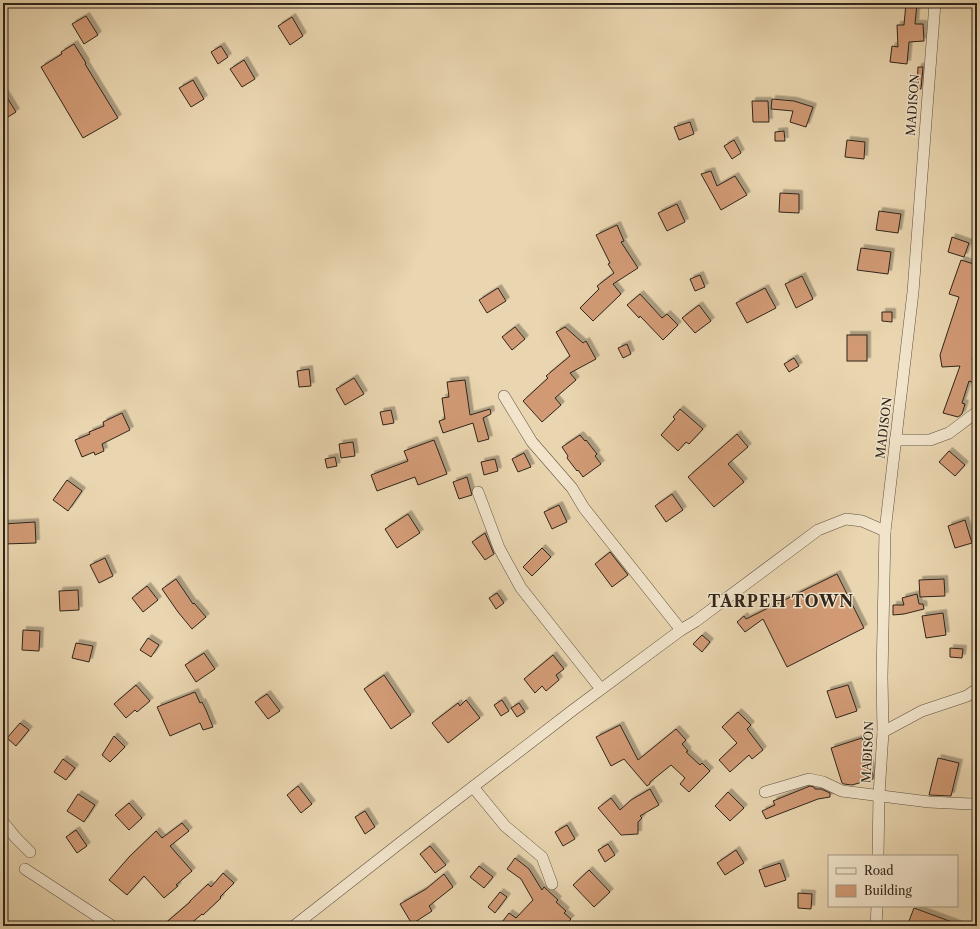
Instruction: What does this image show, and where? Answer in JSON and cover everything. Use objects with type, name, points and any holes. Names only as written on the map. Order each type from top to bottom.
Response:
[{"type":"street","name":"MADISON","points":[[878,855],[879,795],[883,732],[882,677],[885,532],[913,292],[935,3]]},
{"type":"street","points":[[504,396],[532,442],[572,488],[584,508],[681,630]]},
{"type":"street","points":[[895,440],[930,440],[949,433],[977,412]]},
{"type":"street","points":[[478,492],[499,548],[521,588],[601,689]]},
{"type":"street","points":[[294,926],[400,842],[601,689],[681,630],[696,621],[818,530],[846,519],[862,521],[885,532]]},
{"type":"street","points":[[883,732],[922,711],[967,696],[977,689]]},
{"type":"street","points":[[765,792],[809,779],[823,782],[842,791],[929,802],[977,803]]},
{"type":"street","points":[[473,787],[505,826],[542,857],[552,884]]},
{"type":"street","points":[[3,822],[30,852]]},
{"type":"street","points":[[25,869],[112,926]]},
{"type":"street","points":[[876,926],[877,907]]},
{"type":"building","points":[[906,3],[917,3],[915,24],[923,24],[924,41],[909,42],[907,64],[890,62],[892,46],[898,47],[897,25],[904,25]]},
{"type":"building","points":[[86,16],[98,35],[84,44],[72,24]]},
{"type":"building","points":[[292,17],[303,36],[290,45],[278,26]]},
{"type":"building","points":[[74,44],[118,118],[83,138],[41,67],[62,54],[61,52]]},
{"type":"building","points":[[221,46],[228,57],[218,64],[211,52]]},
{"type":"building","points":[[244,60],[255,79],[242,87],[230,69]]},
{"type":"building","points":[[918,67],[923,67],[921,89],[917,89]]},
{"type":"building","points":[[193,80],[204,99],[191,107],[179,88]]},
{"type":"building","points":[[3,91],[16,112],[3,120]]},
{"type":"building","points":[[772,99],[794,101],[813,107],[806,127],[790,122],[793,111],[771,109]]},
{"type":"building","points":[[752,101],[768,101],[769,122],[753,122]]},
{"type":"building","points":[[690,122],[694,134],[679,140],[674,127]]},
{"type":"building","points":[[784,131],[785,141],[775,141],[775,132]]},
{"type":"building","points":[[734,140],[741,153],[732,159],[724,146]]},
{"type":"building","points":[[847,140],[865,142],[864,159],[845,157]]},
{"type":"building","points":[[711,171],[717,186],[735,176],[747,195],[721,210],[701,174]]},
{"type":"building","points":[[780,193],[799,194],[799,213],[779,212]]},
{"type":"building","points":[[677,204],[685,222],[667,231],[658,213]]},
{"type":"building","points":[[879,211],[901,214],[898,233],[876,230]]},
{"type":"building","points":[[617,225],[624,241],[621,242],[638,268],[613,284],[621,294],[593,321],[580,308],[599,289],[597,286],[614,273],[608,264],[610,263],[596,235]]},
{"type":"building","points":[[952,237],[969,243],[964,257],[948,252]]},
{"type":"building","points":[[861,248],[891,252],[888,274],[857,270]]},
{"type":"building","points":[[961,260],[977,265],[977,347],[972,360],[977,362],[977,384],[969,381],[962,403],[965,404],[962,414],[958,417],[943,413],[960,366],[942,367],[940,355],[959,297],[949,294]]},
{"type":"building","points":[[700,275],[705,287],[695,291],[690,279]]},
{"type":"building","points":[[802,276],[813,299],[796,308],[785,284]]},
{"type":"building","points":[[498,288],[506,301],[487,313],[479,300]]},
{"type":"building","points":[[765,288],[776,308],[747,323],[736,303]]},
{"type":"building","points":[[640,294],[662,318],[667,314],[678,325],[663,340],[627,305]]},
{"type":"building","points":[[699,305],[711,321],[695,333],[682,318]]},
{"type":"building","points":[[882,312],[892,312],[892,322],[882,321]]},
{"type":"building","points":[[515,327],[525,339],[512,350],[502,337]]},
{"type":"building","points":[[565,327],[583,343],[586,341],[596,359],[570,373],[576,380],[555,398],[561,405],[542,422],[523,401],[548,378],[546,376],[570,356],[556,332]]},
{"type":"building","points":[[847,335],[867,335],[867,361],[847,361]]},
{"type":"building","points":[[627,344],[631,354],[623,358],[618,348]]},
{"type":"building","points":[[794,358],[799,366],[789,372],[784,364]]},
{"type":"building","points":[[309,369],[311,386],[299,387],[297,371]]},
{"type":"building","points":[[354,378],[364,394],[345,405],[336,389]]},
{"type":"building","points":[[465,380],[470,415],[490,409],[491,414],[483,418],[489,439],[478,442],[473,423],[443,433],[439,421],[445,419],[442,398],[449,397],[447,382]]},
{"type":"building","points":[[680,409],[703,429],[689,444],[686,442],[678,451],[661,435],[675,419],[673,417]]},
{"type":"building","points":[[391,410],[394,423],[383,425],[380,412]]},
{"type":"building","points":[[122,413],[130,430],[102,444],[104,451],[95,455],[94,452],[82,457],[75,440],[104,426],[103,422]]},
{"type":"building","points":[[737,434],[748,447],[728,464],[744,482],[714,507],[688,477]]},
{"type":"building","points":[[580,435],[597,454],[595,456],[601,464],[583,477],[567,458],[568,456],[562,447]]},
{"type":"building","points":[[434,440],[447,474],[418,485],[415,477],[377,491],[371,475],[408,461],[404,451]]},
{"type":"building","points":[[353,442],[355,456],[341,458],[339,444]]},
{"type":"building","points":[[949,451],[965,465],[955,476],[939,462]]},
{"type":"building","points":[[524,453],[531,467],[518,472],[512,459]]},
{"type":"building","points":[[335,457],[337,466],[327,468],[325,459]]},
{"type":"building","points":[[495,459],[498,471],[484,475],[481,462]]},
{"type":"building","points":[[467,477],[472,495],[459,499],[453,482]]},
{"type":"building","points":[[67,480],[82,491],[68,511],[53,500]]},
{"type":"building","points":[[672,494],[683,510],[666,522],[655,506]]},
{"type":"building","points":[[559,505],[567,522],[552,529],[544,512]]},
{"type":"building","points":[[408,514],[420,533],[397,548],[385,529]]},
{"type":"building","points":[[965,520],[972,543],[955,548],[948,526]]},
{"type":"building","points":[[35,522],[36,543],[3,544],[3,524]]},
{"type":"building","points":[[485,533],[494,554],[485,560],[472,542]]},
{"type":"building","points":[[542,548],[551,557],[532,576],[523,567]]},
{"type":"building","points":[[610,552],[628,575],[612,587],[595,564]]},
{"type":"building","points":[[105,558],[113,576],[99,583],[90,565]]},
{"type":"building","points":[[837,574],[864,628],[787,667],[763,619],[745,632],[737,622],[744,616],[746,619]]},
{"type":"building","points":[[176,579],[193,604],[194,603],[206,617],[192,629],[162,589]]},
{"type":"building","points":[[944,579],[945,596],[920,597],[919,580]]},
{"type":"building","points":[[147,586],[158,600],[143,612],[132,598]]},
{"type":"building","points":[[78,590],[79,610],[60,611],[59,591]]},
{"type":"building","points":[[497,593],[504,603],[496,609],[489,598]]},
{"type":"building","points":[[917,594],[919,604],[923,604],[924,609],[893,615],[893,605],[904,605],[902,598]]},
{"type":"building","points":[[943,613],[946,635],[926,638],[922,616]]},
{"type":"building","points":[[23,630],[40,631],[39,651],[22,650]]},
{"type":"building","points":[[702,635],[710,642],[702,652],[693,644]]},
{"type":"building","points":[[148,638],[159,645],[151,657],[140,650]]},
{"type":"building","points":[[76,643],[93,646],[89,662],[72,658]]},
{"type":"building","points":[[950,648],[963,649],[962,658],[950,657]]},
{"type":"building","points":[[204,653],[215,669],[196,682],[185,665]]},
{"type":"building","points":[[553,655],[564,669],[556,675],[559,680],[546,691],[542,686],[535,693],[524,679]]},
{"type":"building","points":[[384,675],[411,715],[391,729],[364,689]]},
{"type":"building","points":[[136,685],[150,701],[137,712],[135,710],[126,718],[114,704]]},
{"type":"building","points":[[848,685],[857,711],[836,718],[827,691]]},
{"type":"building","points":[[195,692],[200,703],[202,702],[213,727],[203,730],[200,723],[170,736],[157,707]]},
{"type":"building","points":[[267,694],[280,711],[268,719],[255,702]]},
{"type":"building","points":[[466,700],[480,718],[448,743],[432,723],[458,703],[460,706]]},
{"type":"building","points":[[502,700],[509,711],[501,716],[494,705]]},
{"type":"building","points":[[519,703],[525,712],[517,717],[511,708]]},
{"type":"building","points":[[738,712],[751,725],[747,729],[763,750],[752,759],[749,755],[730,772],[719,760],[737,743],[722,727]]},
{"type":"building","points":[[20,723],[29,730],[16,746],[7,738]]},
{"type":"building","points":[[620,725],[638,760],[676,729],[686,740],[682,744],[688,751],[686,752],[700,765],[702,763],[710,771],[689,792],[680,784],[685,778],[671,765],[647,786],[624,759],[611,766],[596,737]]},
{"type":"building","points":[[114,736],[125,747],[110,762],[102,755]]},
{"type":"building","points":[[862,738],[873,779],[852,785],[844,784],[842,783],[831,748]]},
{"type":"building","points":[[938,758],[959,763],[951,796],[929,795]]},
{"type":"building","points":[[63,759],[75,768],[66,780],[54,772]]},
{"type":"building","points":[[298,786],[312,804],[301,813],[287,795]]},
{"type":"building","points":[[810,786],[830,793],[830,797],[818,799],[766,819],[762,811],[775,805],[773,801]]},
{"type":"building","points":[[650,789],[659,805],[640,816],[642,818],[638,822],[638,834],[621,835],[598,808],[611,798],[620,810],[631,800]]},
{"type":"building","points":[[728,792],[744,808],[730,821],[715,806]]},
{"type":"building","points":[[78,794],[95,805],[84,822],[67,811]]},
{"type":"building","points":[[129,803],[142,818],[129,830],[115,815]]},
{"type":"building","points":[[365,811],[375,827],[365,834],[355,817]]},
{"type":"building","points":[[182,823],[189,831],[170,846],[192,871],[164,898],[144,876],[127,895],[109,880],[129,857],[156,831],[162,838]]},
{"type":"building","points":[[567,825],[575,839],[563,846],[555,832]]},
{"type":"building","points":[[76,830],[87,846],[77,853],[66,837]]},
{"type":"building","points":[[608,844],[615,855],[605,862],[598,850]]},
{"type":"building","points":[[430,846],[446,865],[435,873],[420,854]]},
{"type":"building","points":[[736,850],[744,863],[725,875],[717,863]]},
{"type":"building","points":[[515,858],[529,869],[542,890],[544,887],[558,900],[556,902],[566,911],[564,913],[571,919],[564,926],[499,926],[509,913],[516,918],[533,900],[521,879],[507,869]]},
{"type":"building","points":[[780,863],[786,880],[765,887],[759,870]]},
{"type":"building","points":[[479,866],[493,877],[484,888],[470,877]]},
{"type":"building","points":[[589,870],[610,892],[594,907],[573,885]]},
{"type":"building","points":[[223,873],[234,883],[203,915],[202,914],[188,926],[162,926],[208,884],[211,887]]},
{"type":"building","points":[[444,874],[453,887],[429,906],[432,911],[412,924],[400,904],[426,889]]},
{"type":"building","points":[[500,892],[507,897],[495,913],[488,907]]},
{"type":"building","points":[[798,893],[812,894],[811,909],[798,908]]},
{"type":"building","points":[[914,908],[960,925],[960,926],[907,926]]},
{"type":"district","name":"TARPEH TOWN","points":[[781,601]]}]
